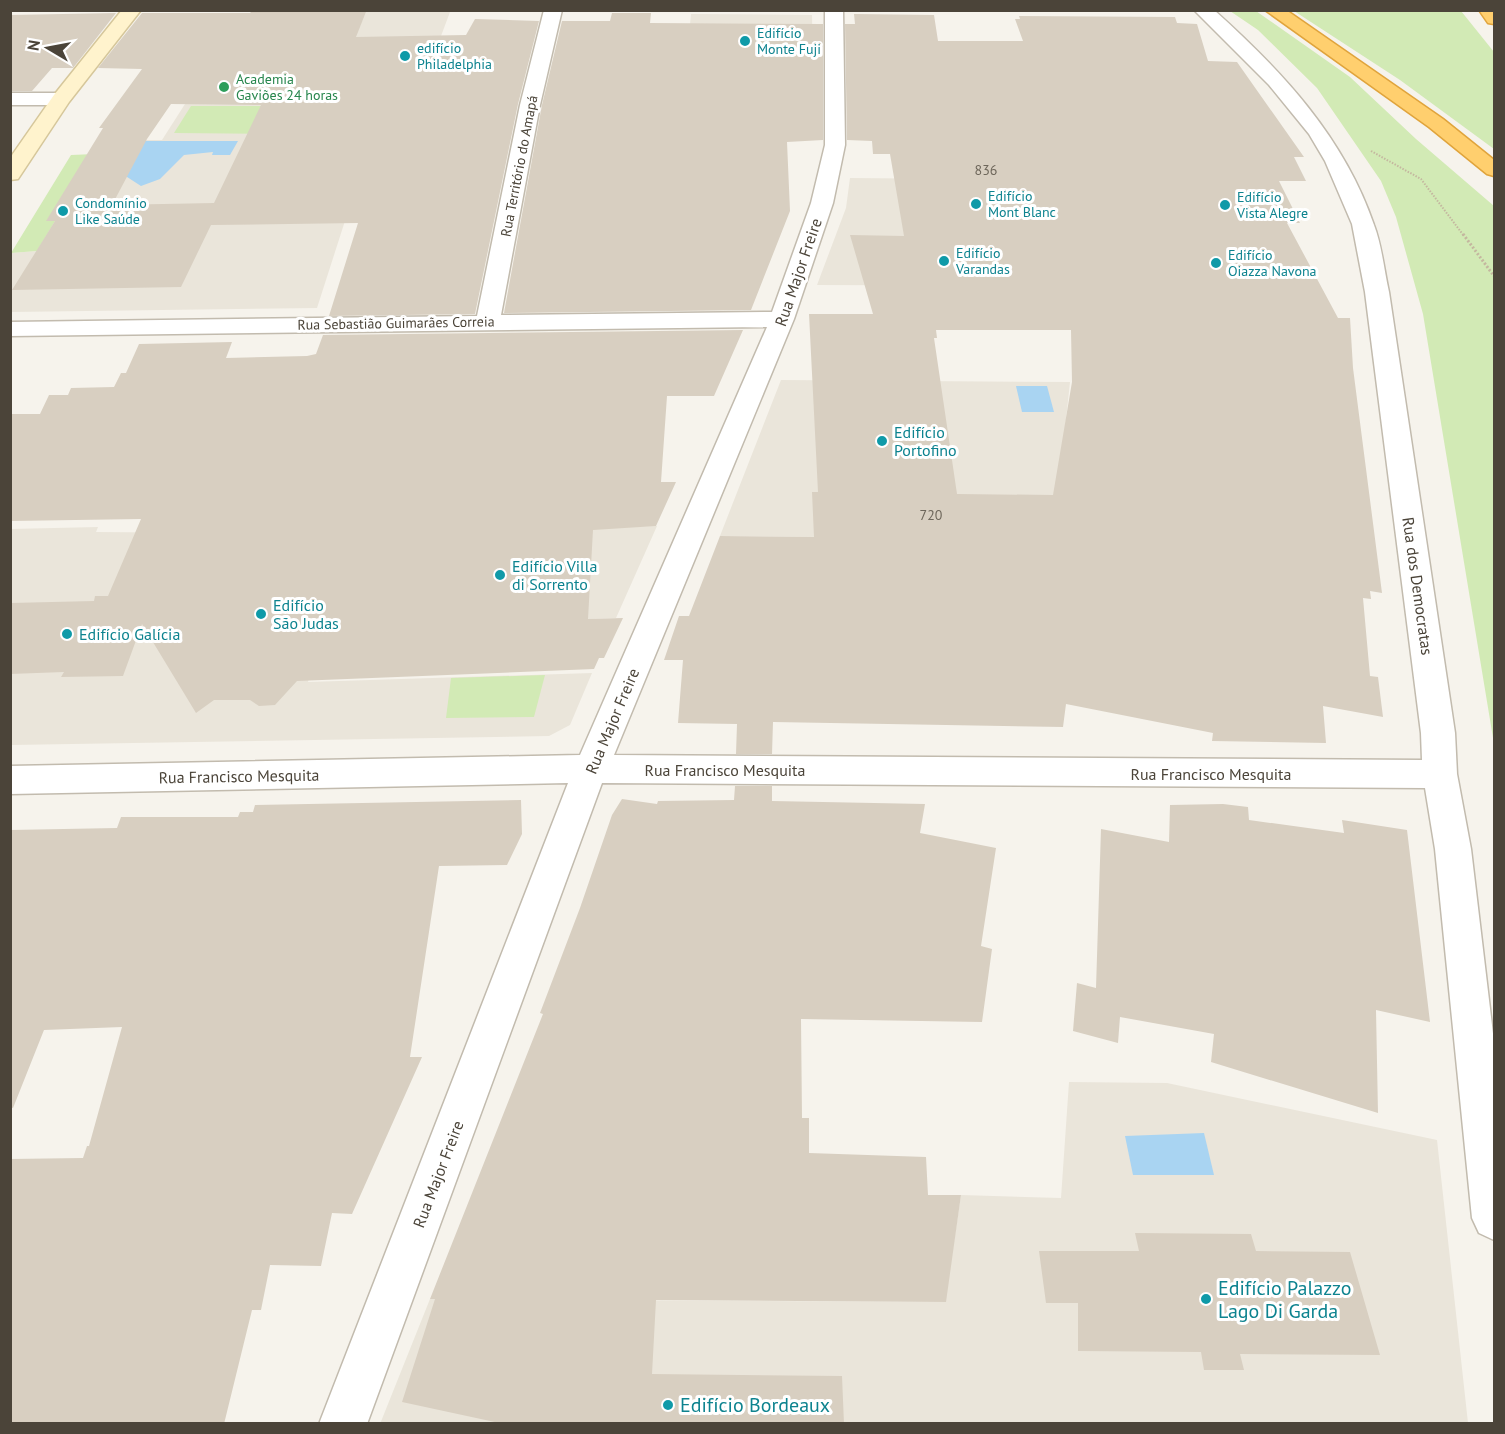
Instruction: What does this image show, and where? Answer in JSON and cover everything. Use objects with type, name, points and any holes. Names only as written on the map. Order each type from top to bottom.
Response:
[{"type":"highway","points":[[1274,10],[1436,123],[1494,170]]},
{"type":"highway","points":[[1488,10],[1494,19]]},
{"type":"street","points":[[10,174],[61,99],[132,10]]},
{"type":"street","name":"Rua Território do Amapá","points":[[488,321],[530,105],[553,10]]},
{"type":"street","name":"Rua Major Freire","points":[[343,1424],[592,769],[782,320],[822,203],[835,145],[834,10]]},
{"type":"street","name":"Rua dos Democratas","points":[[1203,10],[1258,59],[1312,125],[1346,184],[1364,225],[1435,709],[1440,774],[1453,849],[1494,1218]]},
{"type":"street","points":[[10,99],[61,99]]},
{"type":"street","name":"Rua Sebastião Guimarães Correia","points":[[10,329],[488,321],[782,320]]},
{"type":"street","name":"Rua Francisco Mesquita","points":[[10,780],[592,769],[1440,774]]},
{"type":"path","points":[[1312,125],[1386,158],[1421,178],[1494,276]]},
{"type":"shaded area","points":[[366,12],[450,12],[432,60],[353,196],[317,308],[11,312],[11,253],[37,251],[54,221],[46,221],[142,140],[162,140],[185,104],[326,105]]},
{"type":"shaded area","points":[[691,14],[812,15],[813,68],[686,68]]},
{"type":"shaded area","points":[[850,178],[1092,180],[1086,286],[817,285],[846,208]]},
{"type":"shaded area","points":[[781,380],[1070,382],[1058,495],[1052,495],[1047,539],[720,536]]},
{"type":"shaded area","points":[[657,526],[616,618],[321,629],[308,682],[592,673],[570,725],[549,736],[11,745],[10,529],[98,527],[96,532],[224,533]]},
{"type":"shaded area","points":[[1069,1082],[1167,1083],[1437,1140],[1468,1423],[380,1424],[430,1299],[945,1302],[961,1195],[1061,1198]]},
{"type":"green space","points":[[1230,11],[1256,11],[1350,77],[1416,139],[1494,206],[1494,744],[1423,314],[1396,217],[1381,181],[1317,88],[1258,30]]},
{"type":"green space","points":[[1294,11],[1461,11],[1494,52],[1494,149],[1400,80]]},
{"type":"green space","points":[[191,106],[288,106],[273,134],[174,133]]},
{"type":"green space","points":[[95,154],[47,220],[55,221],[37,251],[11,253],[71,155]]},
{"type":"green space","points":[[545,675],[534,717],[446,718],[451,678]]},
{"type":"water","points":[[145,141],[238,141],[230,155],[212,155],[213,152],[184,155],[160,179],[141,186],[124,175]]},
{"type":"water","points":[[1016,386],[1047,386],[1054,412],[1022,412]]},
{"type":"water","points":[[1204,1133],[1214,1175],[1133,1175],[1125,1136]]},
{"type":"building","points":[[252,11],[366,12],[356,37],[466,35],[475,19],[539,21],[518,104],[475,314],[329,316],[358,223],[211,225],[181,287],[12,290],[55,221],[46,221],[103,128],[99,128],[142,69],[98,68],[142,13],[250,13]],"holes":[[[171,104],[261,105],[214,203],[112,205],[147,139]]]},
{"type":"building","points":[[116,13],[73,68],[52,68],[32,91],[10,91],[10,15]]},
{"type":"building","points":[[612,13],[651,13],[650,23],[823,24],[823,140],[787,142],[790,211],[751,310],[504,313],[542,105],[562,21],[610,21]]},
{"type":"building","points":[[854,14],[934,15],[938,41],[1023,41],[1015,19],[1020,19],[1019,16],[1175,17],[1177,23],[1197,24],[1208,61],[1237,62],[1304,157],[1294,157],[1306,181],[1279,181],[1300,223],[1287,223],[1338,318],[1350,318],[1353,368],[1382,593],[1370,591],[1371,599],[1363,598],[1370,676],[1378,677],[1383,717],[1323,706],[1326,743],[1212,741],[1213,733],[1066,704],[1063,727],[773,722],[772,754],[736,754],[737,724],[678,723],[683,660],[664,660],[679,616],[689,616],[720,536],[814,537],[812,492],[818,492],[809,314],[873,314],[850,235],[904,236],[890,154],[873,154],[872,141],[847,140],[845,24],[855,24]],"holes":[[[936,330],[1071,330],[1072,382],[1053,495],[957,494],[934,338],[937,338]]]},
{"type":"building","points":[[743,330],[714,396],[667,396],[661,482],[676,482],[656,526],[593,530],[588,619],[623,618],[604,658],[599,658],[594,669],[297,681],[275,705],[259,706],[250,700],[214,700],[196,713],[142,624],[123,676],[61,677],[64,672],[10,674],[10,603],[94,601],[95,596],[108,596],[141,519],[10,521],[10,414],[40,414],[49,395],[68,395],[71,388],[114,387],[121,373],[126,373],[139,344],[232,342],[226,358],[316,354],[323,335]]},
{"type":"building","points":[[735,786],[772,786],[772,801],[925,804],[920,833],[996,848],[981,946],[992,949],[982,1022],[801,1019],[802,1118],[809,1118],[809,1153],[926,1157],[928,1195],[961,1195],[946,1302],[656,1300],[652,1374],[842,1376],[844,1424],[504,1424],[402,1402],[435,1299],[430,1299],[543,1014],[540,1013],[612,815],[622,799],[657,804],[658,801],[734,800]]},
{"type":"building","points":[[521,800],[522,834],[507,865],[439,866],[410,1057],[422,1057],[352,1214],[332,1213],[321,1266],[270,1265],[261,1310],[252,1310],[224,1424],[10,1424],[10,1159],[83,1158],[89,1146],[122,1027],[44,1030],[13,1108],[10,1107],[10,830],[117,828],[121,817],[238,817],[240,812],[253,812],[255,805]]},
{"type":"building","points":[[1223,804],[1248,807],[1249,820],[1344,833],[1342,820],[1407,830],[1430,1022],[1376,1010],[1378,1113],[1211,1062],[1214,1034],[1120,1017],[1118,1043],[1073,1031],[1077,983],[1096,988],[1101,829],[1169,842],[1170,805]]},
{"type":"building","name":"Edifício Palazzo Lago Di Garda","points":[[1135,1233],[1251,1234],[1256,1251],[1350,1252],[1380,1355],[1240,1354],[1244,1370],[1204,1370],[1201,1352],[1078,1351],[1078,1303],[1046,1303],[1039,1251],[1139,1251]]},
{"type":"place","name":"Edifício Monte Fuji","points":[[745,41]]},
{"type":"place","name":"edifício Philadelphia","points":[[405,56]]},
{"type":"place","name":"Academia Gaviões 24 horas","points":[[224,87]]},
{"type":"place","name":"Edifício Mont Blanc","points":[[976,204]]},
{"type":"place","name":"Edifício Vista Alegre","points":[[1225,205]]},
{"type":"place","name":"Condomínio Like Saúde","points":[[63,211]]},
{"type":"place","name":"Edifício Varandas","points":[[944,261]]},
{"type":"place","name":"Edifício Oiazza Navona","points":[[1216,263]]},
{"type":"place","name":"Edifício Portofino","points":[[882,441]]},
{"type":"place","name":"Edifício Villa di Sorrento","points":[[500,575]]},
{"type":"place","name":"Edifício São Judas","points":[[261,614]]},
{"type":"place","name":"Edifício Galícia","points":[[67,634]]},
{"type":"place","name":"Edifício Palazzo Lago Di Garda","points":[[1206,1299]]},
{"type":"place","name":"Edifício Bordeaux","points":[[668,1405]]}]
